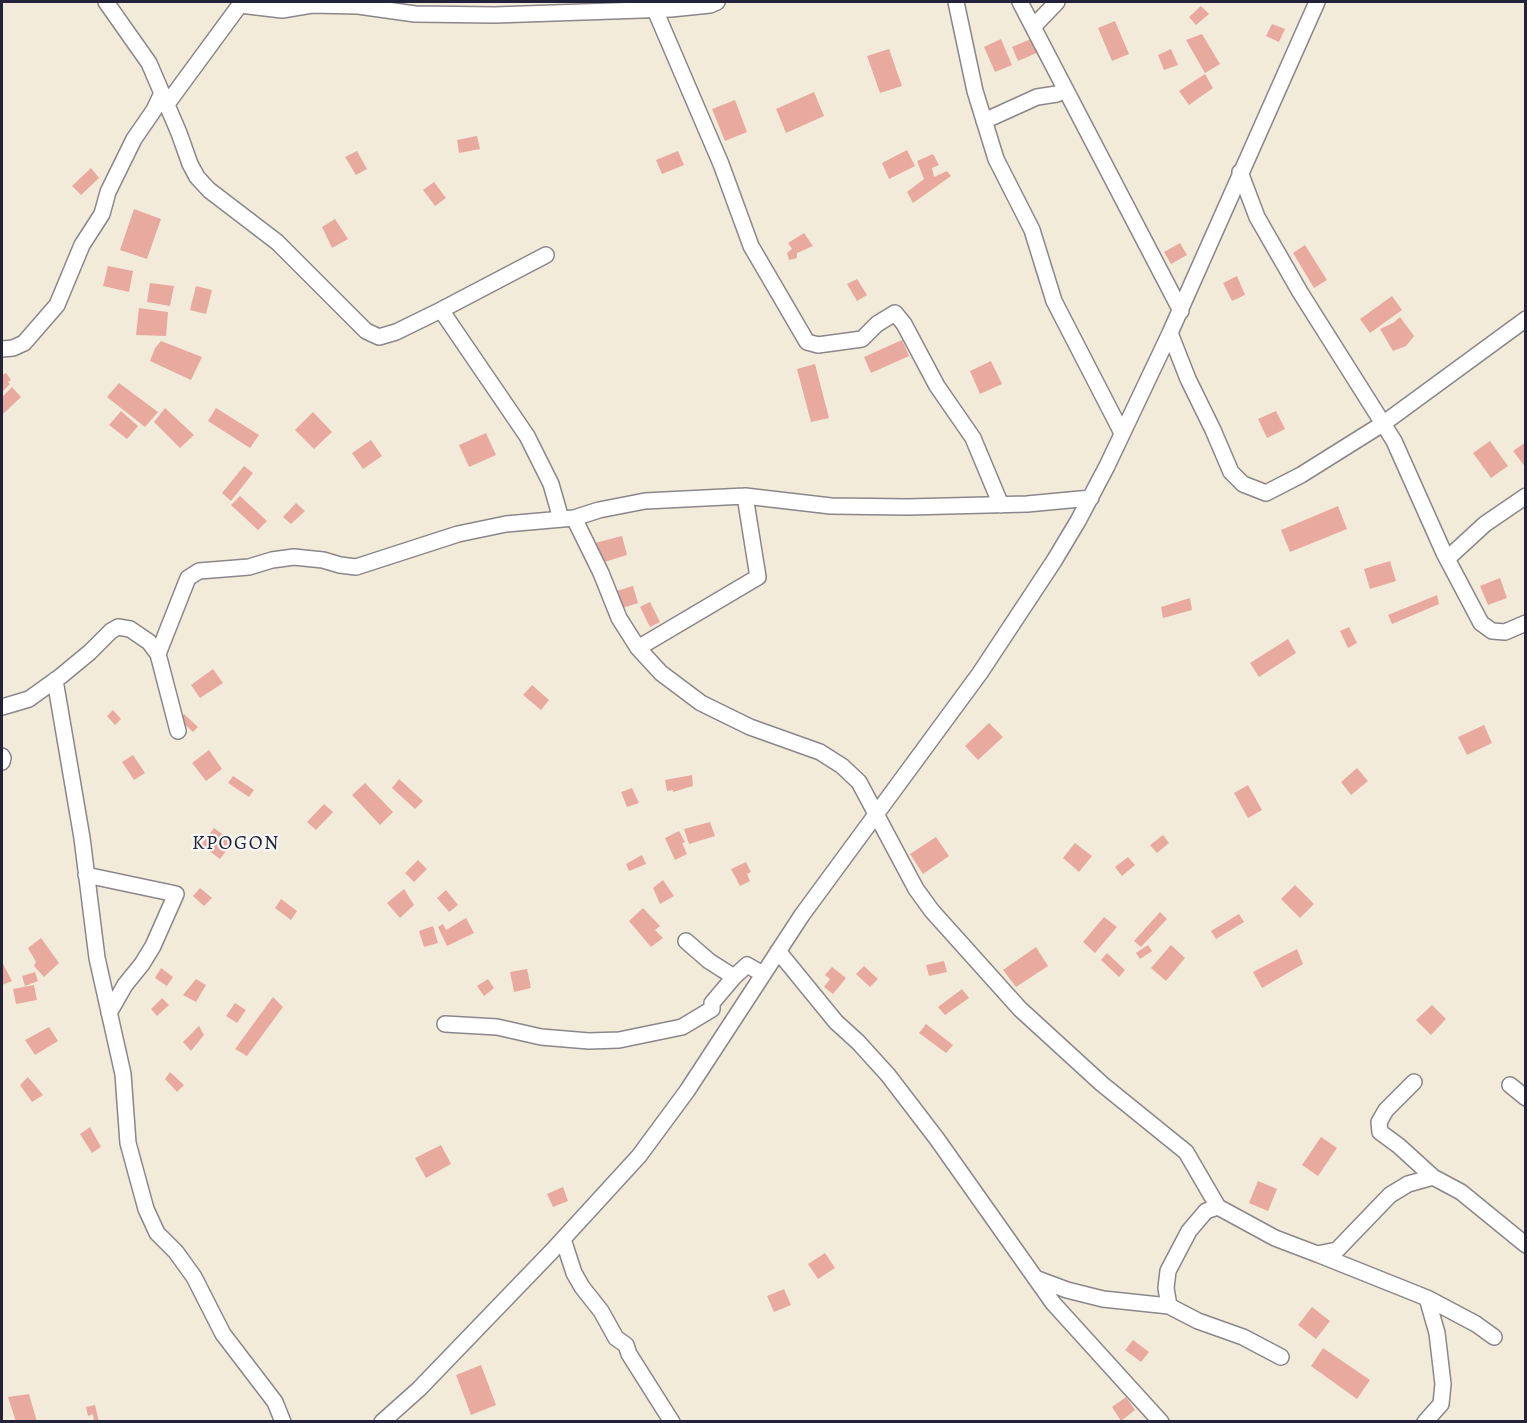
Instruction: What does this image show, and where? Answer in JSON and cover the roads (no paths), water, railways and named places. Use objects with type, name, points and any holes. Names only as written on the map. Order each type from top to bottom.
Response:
[{"type":"street","points":[[106,2],[149,63],[197,177],[209,190],[277,242],[366,331],[379,337],[396,332],[546,255]]},
{"type":"street","points":[[2,349],[13,348],[24,343],[57,304],[82,245],[102,214],[108,192],[134,138],[241,3],[282,10],[312,5],[358,6],[415,14],[472,14],[655,10],[710,5],[717,2]]},
{"type":"street","points":[[956,2],[975,91],[996,159],[1032,230],[1054,301],[1122,434]]},
{"type":"street","points":[[1020,2],[1181,311]]},
{"type":"street","points":[[1034,26],[1057,2]]},
{"type":"street","points":[[382,1422],[419,1389],[639,1156],[687,1091],[802,915],[980,673],[1054,561],[1091,498],[1181,311],[1240,172],[1317,2]]},
{"type":"street","points":[[655,10],[721,164],[751,246],[807,342],[818,345],[862,339],[877,324],[895,313],[904,324],[937,386],[973,438],[1001,504]]},
{"type":"street","points":[[984,121],[1037,97],[1057,94],[1065,89]]},
{"type":"street","points":[[1240,172],[1257,217],[1300,292],[1394,441],[1481,623],[1492,631],[1505,632],[1526,623]]},
{"type":"street","points":[[441,310],[527,436],[567,519],[601,573],[619,618],[638,648],[660,673],[701,703],[750,727],[820,752],[842,766],[860,782],[916,889],[932,911],[1020,1009],[1102,1084],[1186,1152],[1218,1208],[1275,1238],[1426,1298],[1476,1324],[1494,1337]]},
{"type":"street","points":[[1170,333],[1188,379],[1231,472],[1243,484],[1266,493],[1302,475],[1384,423],[1526,319]]},
{"type":"street","points":[[638,648],[758,577],[745,496]]},
{"type":"street","points":[[158,654],[188,578],[199,571],[249,567],[272,560],[294,557],[356,567],[458,534],[506,524],[567,519],[645,501],[745,496],[831,506],[1027,504],[1091,498]]},
{"type":"street","points":[[1448,558],[1485,524],[1526,496]]},
{"type":"street","points":[[2,707],[29,699],[55,681],[118,627],[130,629],[149,642],[158,654],[178,731]]},
{"type":"street","points":[[55,681],[97,958],[123,1074],[128,1143],[146,1209],[157,1233],[176,1252],[194,1277],[223,1334],[276,1402],[284,1422]]},
{"type":"street","points":[[2,756],[2,762]]},
{"type":"street","points":[[86,874],[176,894],[153,946],[125,985],[109,1013]]},
{"type":"street","points":[[686,941],[709,961],[734,977]]},
{"type":"street","points":[[778,951],[836,1022],[858,1042],[888,1076],[937,1139],[1053,1304],[1161,1422]]},
{"type":"street","points":[[445,1024],[497,1027],[541,1037],[589,1041],[619,1040],[682,1027],[712,1009],[712,1003],[747,965],[763,974]]},
{"type":"street","points":[[1414,1082],[1386,1110],[1379,1122],[1380,1132],[1400,1146],[1433,1177],[1461,1192],[1519,1242],[1526,1245]]},
{"type":"street","points":[[1510,1085],[1526,1098]]},
{"type":"street","points":[[1317,1254],[1337,1250],[1390,1195],[1408,1184],[1433,1177]]},
{"type":"street","points":[[1169,1306],[1166,1288],[1168,1271],[1189,1231],[1206,1211],[1218,1208]]},
{"type":"street","points":[[563,1239],[574,1273],[582,1287],[601,1311],[616,1338],[626,1345],[629,1354],[672,1422]]},
{"type":"street","points":[[1035,1278],[1067,1290],[1103,1299],[1169,1306],[1197,1321],[1243,1337],[1281,1358]]},
{"type":"street","points":[[1425,1422],[1441,1404],[1443,1384],[1437,1333],[1426,1298]]},
{"type":"district","name":"KPOGON","points":[[236,844]]}]
